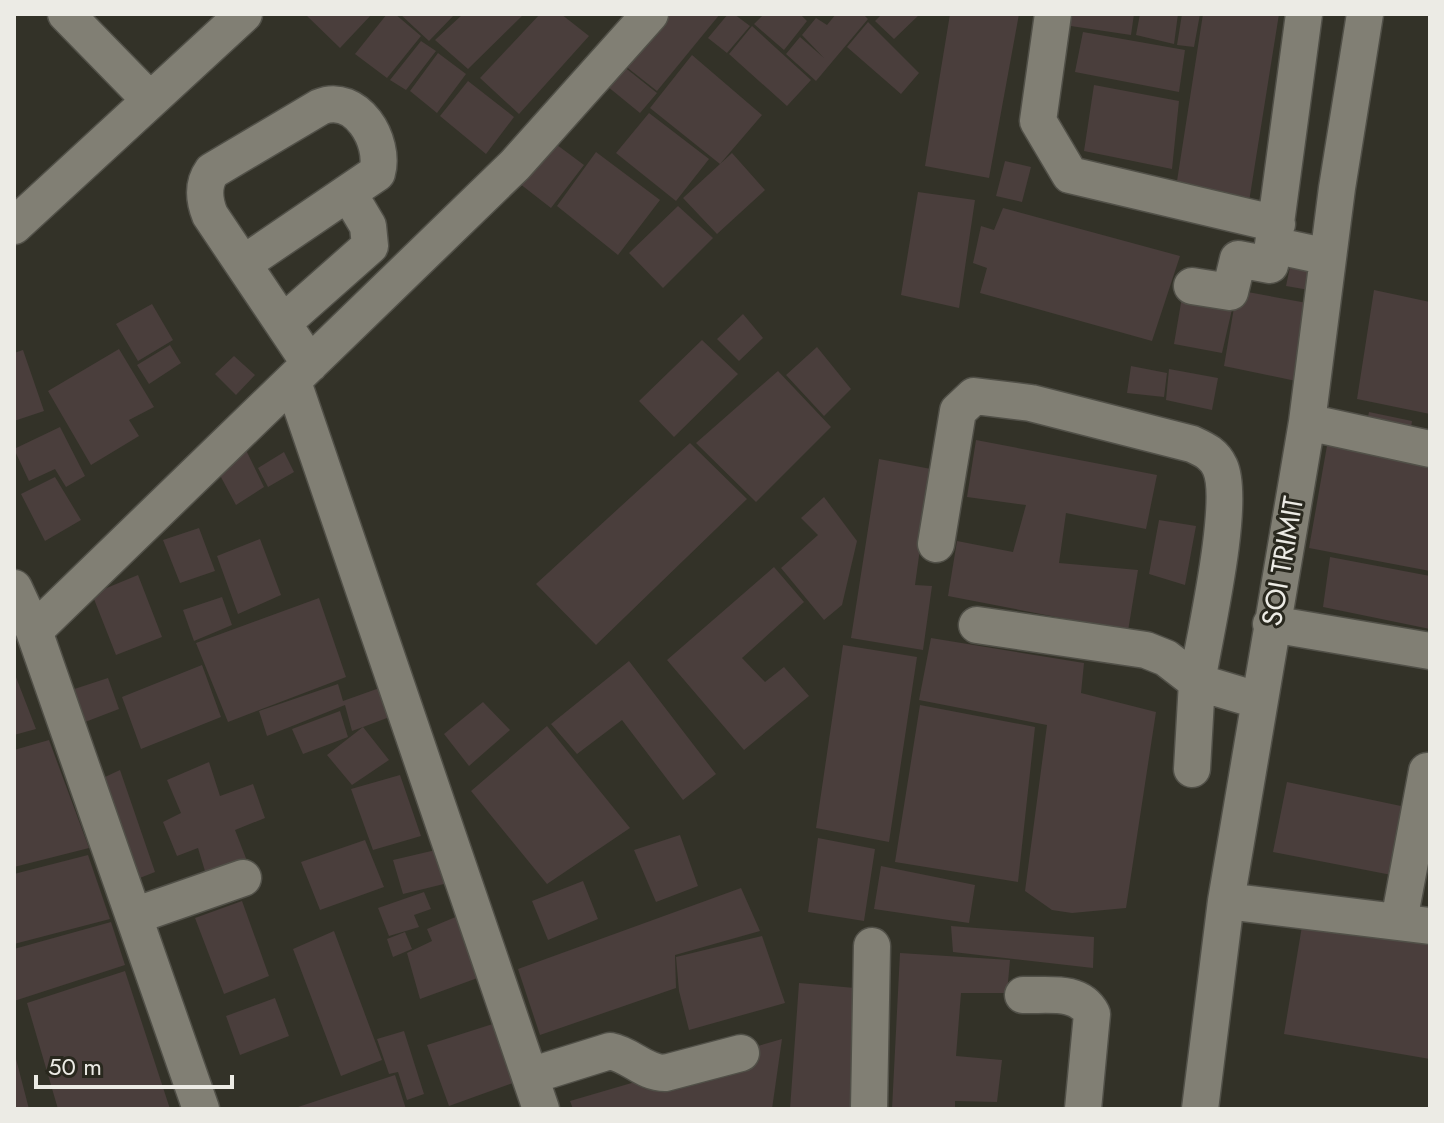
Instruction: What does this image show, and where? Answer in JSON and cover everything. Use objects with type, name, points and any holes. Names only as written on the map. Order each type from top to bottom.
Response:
[{"type":"street","points":[[66,14],[149,99]]},
{"type":"street","points":[[14,226],[244,14]]},
{"type":"street","points":[[34,631],[515,165],[650,14]]},
{"type":"street","points":[[1053,14],[1038,121],[1070,175],[1275,234],[1328,257]]},
{"type":"street","points":[[1192,286],[1230,292],[1238,259],[1270,265],[1304,14]]},
{"type":"street","name":"SOI TRIMIT","points":[[1200,1109],[1226,901],[1257,700],[1307,422],[1328,257],[1365,14]]},
{"type":"street","points":[[243,264],[377,173],[382,157],[367,124],[343,103],[333,102],[320,107],[212,171],[205,203],[243,264],[283,323],[535,1092],[610,1051],[622,1053],[652,1073],[665,1073],[741,1053]]},
{"type":"street","points":[[283,323],[370,246],[368,226],[349,194]]},
{"type":"street","points":[[936,544],[958,411],[974,396],[1031,403],[1192,444],[1209,452],[1220,468],[1225,485],[1218,570],[1197,682],[1192,769]]},
{"type":"street","points":[[1307,422],[1430,449]]},
{"type":"street","points":[[14,588],[34,631],[201,1109]]},
{"type":"street","points":[[1271,624],[1430,651]]},
{"type":"street","points":[[977,625],[1146,650],[1166,658],[1197,682],[1257,700]]},
{"type":"street","points":[[1226,901],[1414,924],[1427,771]]},
{"type":"street","points":[[134,916],[243,878]]},
{"type":"street","points":[[869,1109],[872,946]]},
{"type":"street","points":[[1023,995],[1069,995],[1088,1005],[1092,1014],[1083,1109]]},
{"type":"building","points":[[305,14],[372,14],[340,48]]},
{"type":"building","points":[[387,14],[395,14],[421,36],[387,78],[355,54]]},
{"type":"building","points":[[400,14],[455,14],[429,41]]},
{"type":"building","points":[[463,14],[524,14],[468,69],[435,40]]},
{"type":"building","points":[[540,14],[561,14],[589,36],[519,114],[480,78]]},
{"type":"building","points":[[642,14],[720,14],[657,91],[610,54]]},
{"type":"building","points":[[728,14],[734,14],[750,26],[727,53],[708,38]]},
{"type":"building","points":[[764,14],[800,14],[807,21],[784,50],[754,24]]},
{"type":"building","points":[[836,14],[863,14],[868,19],[816,81],[786,54],[800,37],[824,58],[802,35],[816,18],[827,25]]},
{"type":"building","points":[[882,14],[920,14],[894,39],[875,21]]},
{"type":"building","points":[[950,14],[1019,14],[989,178],[925,166]]},
{"type":"building","points":[[1065,14],[1134,14],[1131,35],[1064,25]]},
{"type":"building","points":[[1140,14],[1178,14],[1174,44],[1136,35]]},
{"type":"building","points":[[1182,14],[1200,14],[1194,47],[1177,45]]},
{"type":"building","points":[[1203,14],[1279,14],[1248,208],[1175,194]]},
{"type":"building","points":[[868,22],[919,73],[901,94],[847,47]]},
{"type":"building","points":[[752,26],[811,80],[787,106],[729,54]]},
{"type":"building","points":[[1083,32],[1185,50],[1179,92],[1075,72]]},
{"type":"building","points":[[421,41],[436,51],[406,90],[390,80]]},
{"type":"building","points":[[438,53],[466,74],[437,113],[410,91]]},
{"type":"building","points":[[608,54],[657,93],[640,113],[591,73]]},
{"type":"building","points":[[692,55],[762,115],[720,164],[650,108]]},
{"type":"building","points":[[468,81],[514,117],[486,154],[440,116]]},
{"type":"building","points":[[1094,85],[1179,101],[1172,169],[1084,151]]},
{"type":"building","points":[[649,113],[709,159],[676,201],[616,153]]},
{"type":"building","points":[[549,139],[584,165],[551,208],[515,180]]},
{"type":"building","points":[[596,152],[660,200],[618,255],[557,206]]},
{"type":"building","points":[[732,153],[765,190],[717,234],[683,198]]},
{"type":"building","points":[[1005,161],[1031,167],[1022,202],[996,196]]},
{"type":"building","points":[[918,192],[975,200],[959,308],[901,295]]},
{"type":"building","points":[[678,206],[713,238],[663,288],[629,253]]},
{"type":"building","points":[[1003,208],[1180,256],[1152,341],[980,293],[987,268],[973,263],[981,226],[994,230]]},
{"type":"building","points":[[1291,262],[1320,267],[1315,291],[1286,286]]},
{"type":"building","points":[[1237,290],[1307,303],[1296,381],[1224,366]]},
{"type":"building","points":[[1374,290],[1430,302],[1430,414],[1357,399]]},
{"type":"building","points":[[1182,297],[1233,305],[1222,353],[1174,344]]},
{"type":"building","points":[[152,304],[173,340],[138,361],[116,324]]},
{"type":"building","points":[[743,314],[763,338],[739,361],[717,339]]},
{"type":"building","points":[[702,340],[738,374],[674,437],[639,401]]},
{"type":"building","points":[[170,345],[181,363],[149,384],[137,365]]},
{"type":"building","points":[[817,347],[851,389],[824,416],[786,375]]},
{"type":"building","points":[[119,349],[154,407],[129,420],[139,436],[91,465],[48,391]]},
{"type":"building","points":[[23,350],[44,411],[14,421],[14,353]]},
{"type":"building","points":[[234,356],[255,375],[236,395],[215,374]]},
{"type":"building","points":[[1131,366],[1167,373],[1164,397],[1127,393]]},
{"type":"building","points":[[1169,369],[1218,378],[1212,410],[1166,400]]},
{"type":"building","points":[[778,371],[831,427],[756,502],[696,443]]},
{"type":"building","points":[[1369,412],[1412,421],[1409,441],[1365,431]]},
{"type":"building","points":[[60,427],[85,476],[66,487],[55,469],[29,481],[14,449]]},
{"type":"building","points":[[976,440],[1157,475],[1146,529],[1066,513],[1059,563],[1138,570],[1128,631],[948,596],[957,541],[1013,552],[1026,505],[967,497]]},
{"type":"building","points":[[1328,440],[1430,459],[1430,571],[1309,548]]},
{"type":"building","points":[[690,443],[747,499],[596,645],[536,584]]},
{"type":"building","points":[[245,448],[264,487],[236,505],[215,466]]},
{"type":"building","points":[[284,452],[294,472],[268,487],[258,468]]},
{"type":"building","points":[[879,459],[931,469],[915,585],[932,586],[923,650],[851,638]]},
{"type":"building","points":[[55,477],[81,520],[45,541],[21,494]]},
{"type":"building","points":[[824,497],[857,541],[842,605],[824,620],[781,568],[818,535],[801,518]]},
{"type":"building","points":[[1159,520],[1196,526],[1185,585],[1149,574]]},
{"type":"building","points":[[199,528],[215,571],[180,583],[163,540]]},
{"type":"building","points":[[260,539],[281,595],[238,614],[217,556]]},
{"type":"building","points":[[1330,557],[1430,576],[1430,629],[1323,607]]},
{"type":"building","points":[[774,567],[804,602],[742,658],[765,682],[784,667],[809,696],[744,750],[667,660]]},
{"type":"building","points":[[138,575],[162,637],[116,655],[92,594]]},
{"type":"building","points":[[222,597],[232,625],[194,641],[183,610]]},
{"type":"building","points":[[319,598],[346,677],[228,722],[196,643]]},
{"type":"building","points":[[931,638],[1084,663],[1081,693],[1156,712],[1126,908],[1072,913],[1052,910],[1025,891],[1047,725],[919,700]]},
{"type":"building","points":[[843,645],[917,657],[889,842],[816,828]]},
{"type":"building","points":[[629,661],[716,774],[683,800],[622,720],[577,754],[551,724]]},
{"type":"building","points":[[202,665],[221,717],[141,749],[122,697]]},
{"type":"building","points":[[14,672],[36,729],[14,735]]},
{"type":"building","points":[[108,678],[119,709],[72,727],[56,695]]},
{"type":"building","points":[[338,684],[343,701],[385,686],[395,715],[352,731],[345,705],[267,736],[259,711]]},
{"type":"building","points":[[483,702],[510,730],[469,766],[444,734]]},
{"type":"building","points":[[920,705],[1035,727],[1018,882],[895,862]]},
{"type":"building","points":[[340,711],[348,737],[303,754],[292,729]]},
{"type":"building","points":[[547,726],[630,828],[547,884],[471,791]]},
{"type":"building","points":[[363,727],[389,760],[352,785],[327,755]]},
{"type":"building","points":[[49,740],[89,848],[14,867],[14,750]]},
{"type":"building","points":[[209,762],[220,796],[253,784],[265,818],[235,830],[249,866],[208,881],[198,848],[177,856],[163,822],[181,813],[167,780]]},
{"type":"building","points":[[120,770],[155,872],[127,883],[92,783]]},
{"type":"building","points":[[400,775],[421,836],[373,850],[351,789]]},
{"type":"building","points":[[1287,782],[1420,810],[1407,878],[1273,852]]},
{"type":"building","points":[[680,835],[698,886],[656,902],[634,850]]},
{"type":"building","points":[[818,838],[875,849],[864,921],[808,912]]},
{"type":"building","points":[[365,840],[384,887],[320,910],[301,862]]},
{"type":"building","points":[[440,849],[448,883],[403,894],[393,860]]},
{"type":"building","points":[[88,855],[110,919],[14,944],[14,874]]},
{"type":"building","points":[[881,866],[975,885],[969,923],[874,909]]},
{"type":"building","points":[[583,881],[598,919],[548,940],[532,901]]},
{"type":"building","points":[[741,888],[760,931],[675,955],[676,988],[540,1035],[518,969]]},
{"type":"building","points":[[424,892],[431,909],[414,915],[419,927],[389,936],[378,908]]},
{"type":"building","points":[[242,901],[269,976],[224,994],[195,918]]},
{"type":"building","points":[[465,913],[483,976],[420,999],[407,953],[432,941],[427,929]]},
{"type":"building","points":[[1303,920],[1430,942],[1430,1059],[1284,1034]]},
{"type":"building","points":[[111,922],[125,965],[14,1001],[14,949]]},
{"type":"building","points":[[951,926],[1094,937],[1093,968],[953,952]]},
{"type":"building","points":[[334,931],[382,1060],[341,1076],[293,949]]},
{"type":"building","points":[[405,932],[412,949],[393,957],[387,939]]},
{"type":"building","points":[[762,936],[785,1003],[689,1030],[679,991],[676,957]]},
{"type":"building","points":[[900,953],[1010,960],[1007,993],[961,993],[956,1056],[1002,1060],[997,1102],[955,1101],[955,1109],[892,1109]]},
{"type":"building","points":[[125,971],[170,1109],[58,1109],[27,1003]]},
{"type":"building","points":[[799,983],[855,988],[850,1080],[862,1082],[860,1109],[790,1109]]},
{"type":"building","points":[[275,998],[289,1036],[240,1055],[226,1016]]},
{"type":"building","points":[[499,1022],[521,1080],[449,1106],[427,1045]]},
{"type":"building","points":[[404,1031],[424,1094],[407,1100],[398,1072],[389,1074],[377,1039]]},
{"type":"building","points":[[782,1039],[772,1109],[573,1109],[570,1101]]},
{"type":"building","points":[[15,1055],[29,1109],[14,1109]]},
{"type":"building","points":[[395,1075],[406,1109],[295,1109],[295,1108]]}]
